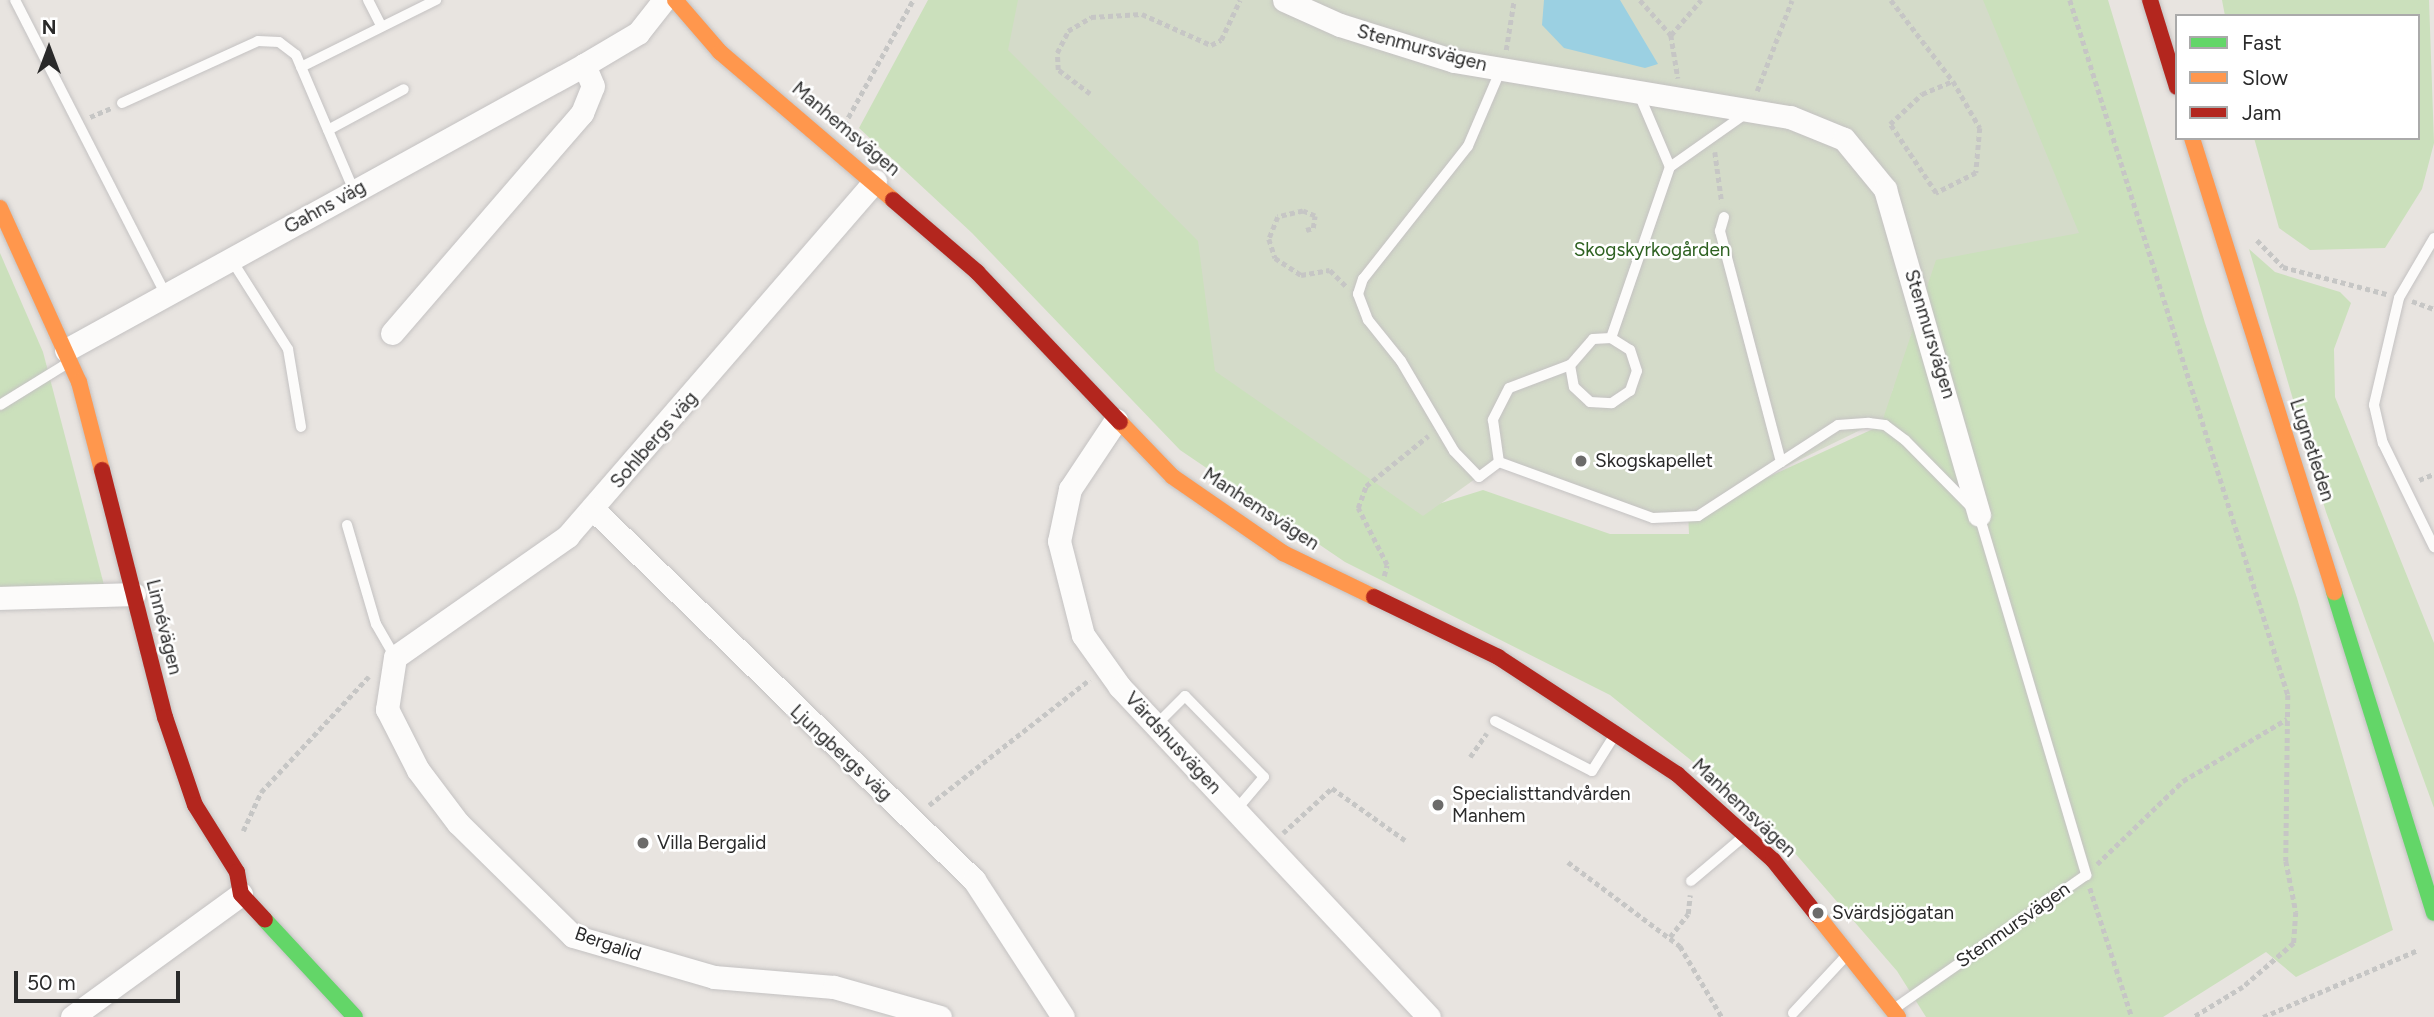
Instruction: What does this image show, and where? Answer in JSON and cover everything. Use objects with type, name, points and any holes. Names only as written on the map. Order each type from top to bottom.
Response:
[{"type":"main road","name":"Manhemsvägen","points":[[675,0],[698,33],[875,181],[977,272],[1173,477],[1239,525],[1379,601],[1498,657],[1617,730],[1745,835],[1849,951],[1895,1013]]},
{"type":"main road","points":[[2150,0],[2175,81]]},
{"type":"main road","name":"Lugnetleden","points":[[2194,140],[2395,773],[2434,913]]},
{"type":"main road","name":"Linnévägen","points":[[0,208],[68,355],[178,763],[213,838],[237,872],[241,894],[355,1017]]},
{"type":"main road","name":"Lugnetleden","points":[[2395,773],[2434,863]]},
{"type":"street","name":"Gahns väg","points":[[68,355],[231,258],[638,33],[664,0]]},
{"type":"street","name":"Stenmursvägen","points":[[1284,0],[1397,46],[1501,68],[1749,110],[1814,124],[1844,139],[1885,189],[1979,515]]},
{"type":"street","points":[[392,333],[582,113],[593,86],[584,65]]},
{"type":"street","name":"Sohlbergs väg","points":[[395,657],[555,545],[593,509],[875,181]]},
{"type":"street","name":"Värdshusvägen","points":[[1116,420],[1070,489],[1059,541],[1071,609],[1104,666],[1429,1017]]},
{"type":"street","name":"Ljungbergs väg","points":[[593,509],[975,880],[1063,1017]]},
{"type":"street","points":[[0,598],[134,594]]},
{"type":"street","name":"Bergalid","points":[[395,657],[387,709],[418,770],[457,823],[573,936],[714,977],[834,987],[940,1017]]},
{"type":"street","points":[[72,1017],[241,894]]},
{"type":"lane","points":[[15,0],[166,295]]},
{"type":"lane","points":[[368,0],[381,26]]},
{"type":"lane","points":[[301,67],[436,0]]},
{"type":"lane","points":[[122,103],[258,41],[279,42],[301,67],[354,191]]},
{"type":"lane","points":[[1499,462],[1479,477],[1440,426],[1368,320],[1358,294],[1363,279],[1468,146],[1501,68]]},
{"type":"lane","points":[[328,130],[404,89]]},
{"type":"lane","points":[[1638,92],[1670,167]]},
{"type":"lane","points":[[1611,338],[1670,167],[1749,110]]},
{"type":"lane","points":[[1724,217],[1720,232],[1781,462]]},
{"type":"lane","points":[[2434,238],[2399,298],[2374,405],[2383,443],[2434,547]]},
{"type":"lane","points":[[231,258],[288,349],[301,427]]},
{"type":"lane","points":[[1499,462],[1493,420],[1509,388],[1570,365],[1593,339],[1611,338],[1630,350],[1637,371],[1630,391],[1612,403],[1582,394],[1570,365]]},
{"type":"lane","points":[[0,405],[68,355]]},
{"type":"lane","points":[[1499,462],[1653,518],[1698,516],[1838,425],[1885,425],[1979,515]]},
{"type":"lane","name":"Stenmursvägen","points":[[1895,1013],[2086,875],[1979,515]]},
{"type":"lane","points":[[347,525],[376,624],[395,657]]},
{"type":"lane","points":[[1156,725],[1185,696],[1264,777],[1236,810]]},
{"type":"lane","points":[[1495,721],[1592,771],[1617,730]]},
{"type":"lane","points":[[1691,881],[1745,835]]},
{"type":"lane","points":[[1793,1013],[1834,975],[1849,951]]},
{"type":"path","points":[[831,144],[913,0]]},
{"type":"path","points":[[1090,94],[1058,70],[1057,52],[1068,31],[1091,17],[1142,13],[1211,45],[1221,40],[1240,0]]},
{"type":"path","points":[[1501,68],[1514,0]]},
{"type":"path","points":[[1640,0],[1671,35],[1680,100]]},
{"type":"path","points":[[1671,35],[1701,0]]},
{"type":"path","points":[[1749,110],[1792,0]]},
{"type":"path","points":[[1891,0],[1953,81],[1980,128],[1976,173],[1936,193],[1890,124],[1922,94],[1953,81]]},
{"type":"path","points":[[2070,0],[2214,468],[2284,668],[2287,719],[2286,861],[2294,943],[2244,987],[2194,1017]]},
{"type":"path","points":[[76,123],[122,103]]},
{"type":"path","points":[[1713,135],[1724,217]]},
{"type":"path","points":[[1306,230],[1313,229],[1315,216],[1303,211],[1278,217],[1269,239],[1275,258],[1301,275],[1330,270],[1358,294]]},
{"type":"path","points":[[2252,230],[2283,267],[2434,309]]},
{"type":"path","points":[[1379,601],[1387,565],[1358,508],[1366,486],[1440,426]]},
{"type":"path","points":[[240,838],[261,792],[360,683],[395,657]]},
{"type":"path","points":[[911,818],[1104,666]]},
{"type":"path","points":[[2132,1017],[2086,875],[2183,780],[2287,719]]},
{"type":"path","points":[[1470,757],[1495,721]]},
{"type":"path","points":[[1269,846],[1332,788],[1405,840]]},
{"type":"path","points":[[1568,862],[1670,937],[1722,1017]]},
{"type":"path","points":[[1670,937],[1688,914],[1691,881]]},
{"type":"path","points":[[2263,1017],[2418,950]]},
{"type":"green space","points":[[928,0],[1385,0],[1185,130],[1416,511],[1483,490],[1610,534],[1689,534],[1684,414],[1768,477],[1873,429],[1893,389],[1942,0],[2108,0],[2205,323],[2297,598],[2393,930],[2296,977],[2266,952],[2163,1017],[1926,1017],[1897,971],[1769,823],[1610,695],[1345,562],[1180,450],[972,233],[859,128]]},
{"type":"green space","name":"Skogskyrkogården","points":[[1018,0],[1983,0],[2079,233],[1936,260],[1883,419],[1697,510],[1653,518],[1499,462],[1423,516],[1215,371],[1198,241],[1008,50]]},
{"type":"green space","points":[[2222,0],[2429,0],[2434,143],[2422,189],[2385,248],[2310,250],[2279,228],[2255,140],[2420,140],[2420,14],[2225,14]]},
{"type":"green space","points":[[2249,249],[2275,272],[2340,292],[2351,303],[2334,349],[2335,397],[2434,643],[2434,808],[2326,512]]},
{"type":"green space","points":[[0,253],[43,352],[104,585],[0,588]]},
{"type":"water","points":[[1544,0],[1620,0],[1658,64],[1645,68],[1564,48],[1542,25]]},
{"type":"traffic: fast","points":[[2334,592],[2434,913]]},
{"type":"traffic: fast","points":[[265,920],[355,1017]]},
{"type":"traffic: slow","points":[[675,0],[720,52],[893,200]]},
{"type":"traffic: slow","points":[[2193,140],[2334,592]]},
{"type":"traffic: slow","points":[[0,208],[79,382],[102,470]]},
{"type":"traffic: slow","points":[[1120,422],[1173,477],[1283,553],[1374,597]]},
{"type":"traffic: slow","points":[[1817,915],[1898,1017]]},
{"type":"traffic: jam","points":[[2150,0],[2175,81]]},
{"type":"traffic: jam","points":[[893,200],[977,272],[1120,422]]},
{"type":"traffic: jam","points":[[102,470],[165,717],[195,805],[237,872],[241,894],[265,920]]},
{"type":"traffic: jam","points":[[1374,597],[1498,657],[1677,774],[1773,860],[1817,915]]},
{"type":"place","name":"Skogskapellet","points":[[1581,461]]},
{"type":"place","name":"Specialisttandvården Manhem","points":[[1438,805]]},
{"type":"place","name":"Villa Bergalid","points":[[643,843]]},
{"type":"place","name":"Svärdsjögatan","points":[[1818,913]]}]
